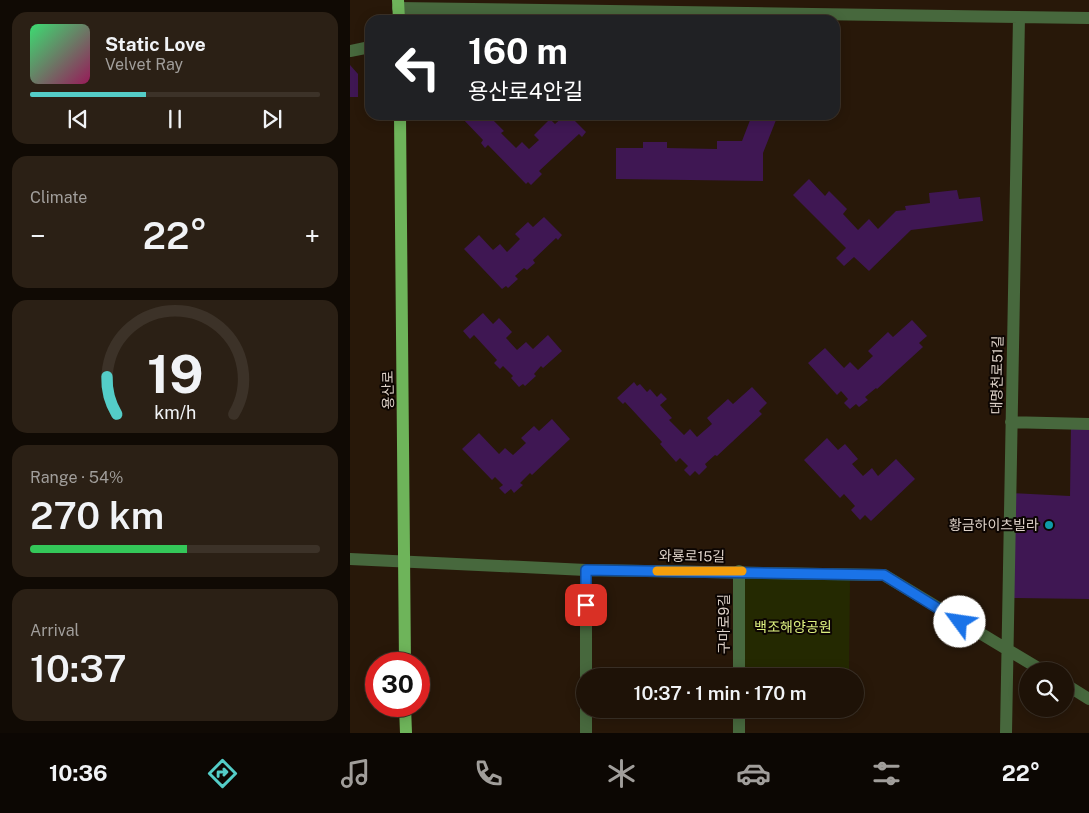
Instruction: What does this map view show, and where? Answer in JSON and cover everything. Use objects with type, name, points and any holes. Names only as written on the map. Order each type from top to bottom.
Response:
[{"type":"main road","name":"용산로","points":[[400,120],[405,652]]},
{"type":"main road","points":[[406,717],[406,733]]},
{"type":"street","points":[[741,0],[741,13]]},
{"type":"street","points":[[399,9],[1089,18]]},
{"type":"street","name":"대명천로51길","points":[[1006,733],[1019,17]]},
{"type":"street","points":[[350,51],[365,48]]},
{"type":"street","points":[[1011,422],[1089,424]]},
{"type":"street","name":"와룡로15길","points":[[350,559],[586,570],[739,571],[884,575],[1028,662]]},
{"type":"street","points":[[586,570],[586,668]]},
{"type":"street","name":"구마로9길","points":[[739,571],[739,668]]},
{"type":"street","points":[[1074,690],[1089,699]]},
{"type":"street","points":[[586,718],[586,733]]},
{"type":"street","points":[[739,718],[739,733]]},
{"type":"green space","name":"백조해양공원","points":[[744,577],[850,579],[849,668],[744,668]]},
{"type":"building","points":[[350,65],[358,74],[358,97],[350,97]]},
{"type":"building","points":[[464,120],[493,120],[504,131],[501,133],[516,148],[522,142],[529,149],[539,140],[534,135],[549,120],[555,124],[559,120],[574,120],[586,132],[582,137],[579,134],[539,171],[542,174],[531,185],[528,182],[526,184],[488,145],[485,148],[481,143],[483,140]]},
{"type":"building","points":[[750,120],[776,120],[763,153],[763,181],[616,179],[616,148],[643,148],[643,142],[667,142],[667,148],[717,149],[717,141],[742,141]]},
{"type":"building","points":[[809,179],[825,196],[829,191],[847,209],[843,214],[858,230],[869,219],[878,229],[896,211],[906,210],[905,206],[930,203],[929,193],[957,190],[959,199],[980,197],[983,221],[911,230],[869,271],[854,257],[844,266],[836,258],[846,248],[793,195]]},
{"type":"building","points":[[544,217],[562,235],[558,240],[556,238],[533,260],[535,263],[527,270],[524,268],[515,276],[518,279],[508,288],[506,286],[502,289],[464,249],[479,235],[493,250],[500,244],[507,252],[520,239],[515,234],[528,222],[533,227]]},
{"type":"building","points":[[483,313],[493,324],[499,318],[512,332],[506,338],[517,350],[526,342],[533,349],[548,335],[562,351],[543,368],[541,366],[534,374],[536,376],[525,386],[523,384],[519,387],[511,378],[513,376],[503,366],[500,369],[494,363],[497,360],[474,335],[470,339],[463,331]]},
{"type":"building","points":[[912,320],[927,336],[919,343],[923,347],[877,389],[865,397],[868,400],[859,407],[856,404],[850,409],[844,403],[848,399],[841,391],[837,395],[808,363],[825,348],[844,368],[850,362],[858,370],[873,356],[868,351],[888,332],[893,337]]},
{"type":"building","points":[[634,382],[637,386],[640,384],[647,392],[650,389],[657,397],[661,393],[667,399],[660,405],[672,418],[669,420],[684,435],[690,429],[697,437],[712,424],[707,418],[728,399],[733,404],[752,387],[767,403],[759,411],[762,414],[717,456],[715,455],[705,464],[707,467],[699,475],[695,471],[690,476],[684,470],[688,466],[680,458],[676,462],[660,444],[662,442],[625,402],[623,404],[617,398]]},
{"type":"building","points":[[552,419],[570,439],[532,475],[530,473],[520,483],[523,485],[514,493],[511,489],[505,494],[499,488],[503,485],[495,477],[492,480],[462,449],[479,433],[499,454],[505,448],[513,455],[526,443],[521,438],[534,426],[539,431]]},
{"type":"building","name":"황금하이츠빌라","points":[[1071,423],[1089,424],[1089,599],[1008,598],[1010,493],[1070,496]]},
{"type":"building","points":[[827,438],[838,450],[845,444],[858,459],[852,464],[863,476],[872,468],[878,476],[896,459],[915,479],[871,521],[865,515],[860,520],[851,510],[855,506],[844,494],[840,498],[804,460]]},
{"type":"slow traffic","points":[[657,571],[742,571]]},
{"type":"place","name":"황금하이츠빌라","points":[[1049,525]]},
{"type":"route","points":[[586,605],[586,570],[739,571],[884,575],[960,622]]}]
